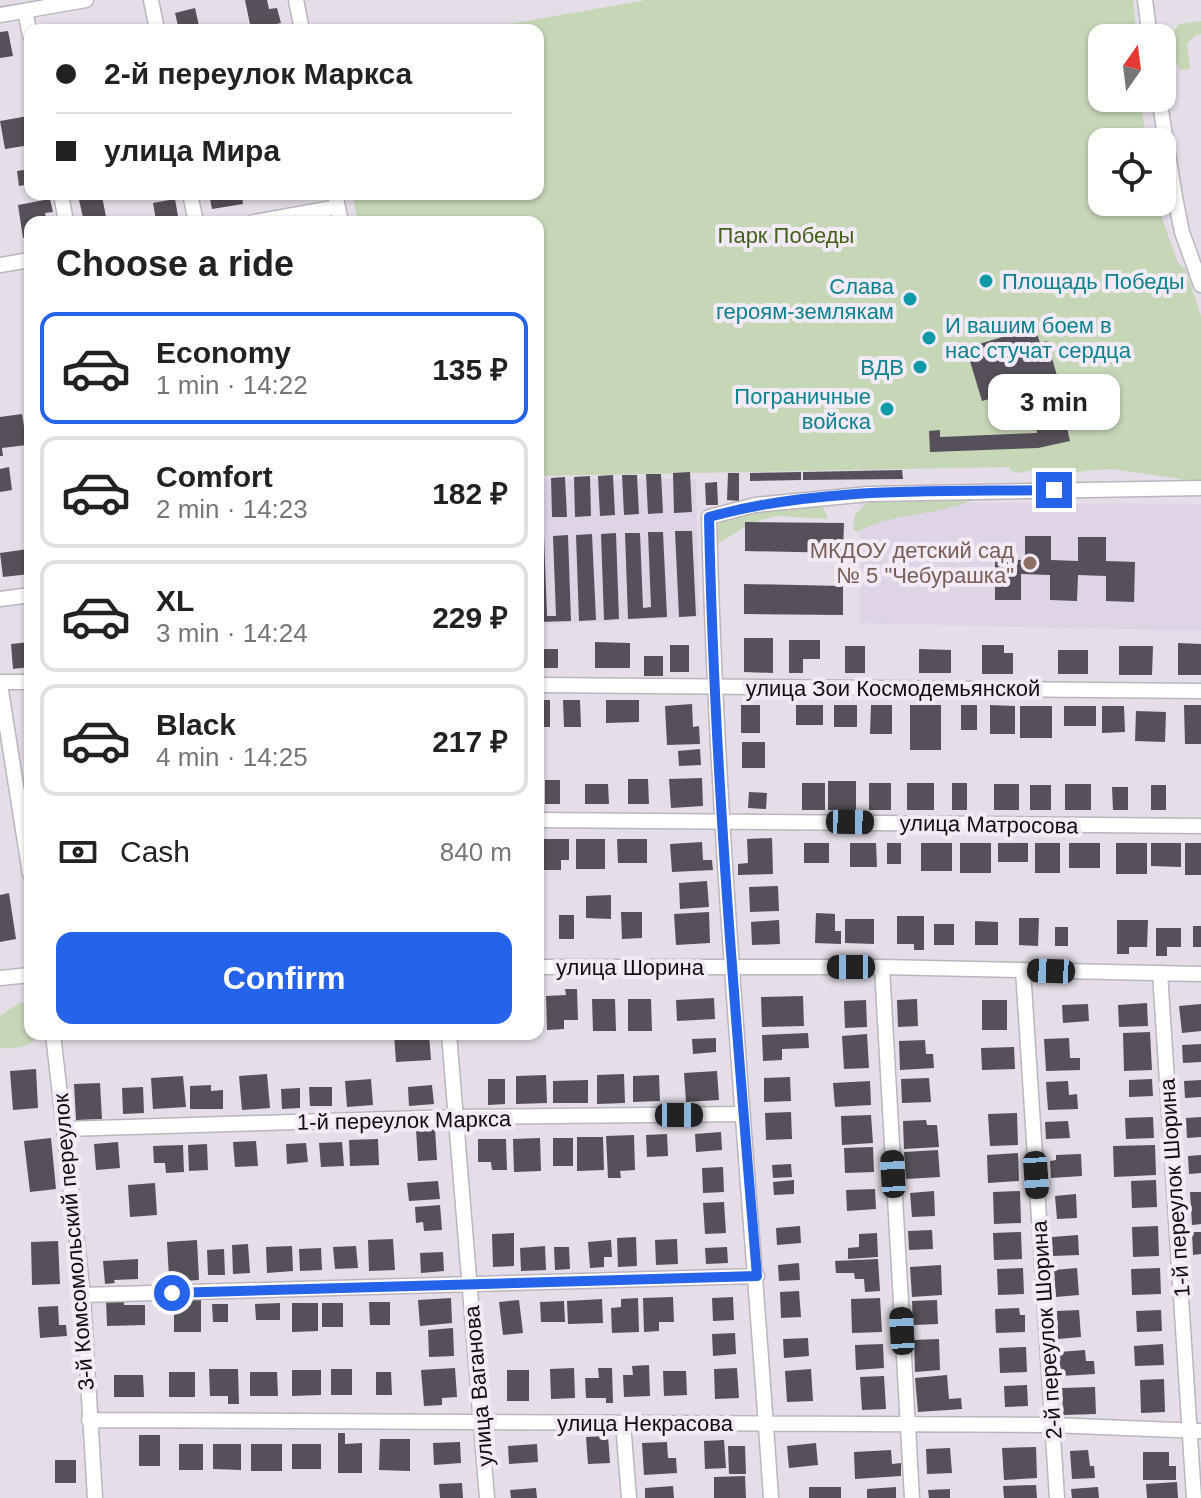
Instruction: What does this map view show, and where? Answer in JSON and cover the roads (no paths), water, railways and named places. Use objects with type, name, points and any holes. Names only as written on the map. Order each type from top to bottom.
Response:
[{"type":"street","points":[[0,15],[86,0]]},
{"type":"street","points":[[151,0],[156,24]]},
{"type":"street","points":[[296,0],[301,24]]},
{"type":"street","points":[[1145,0],[1148,24]]},
{"type":"street","points":[[25,11],[28,24]]},
{"type":"street","points":[[1161,112],[1182,232],[1201,285]]},
{"type":"street","points":[[290,216],[338,208]]},
{"type":"street","points":[[0,265],[24,261]]},
{"type":"street","points":[[771,1498],[757,1276],[731,967],[714,687],[709,517],[755,505],[868,494],[1201,488]]},
{"type":"street","points":[[0,599],[24,596]]},
{"type":"street","points":[[24,682],[0,683],[24,806]]},
{"type":"street","name":"улица Зои Космодемьянской","points":[[544,685],[1201,691]]},
{"type":"street","name":"улица Матросова","points":[[544,820],[1201,826]]},
{"type":"street","name":"улица Шорина","points":[[544,967],[882,967],[1201,974]]},
{"type":"street","points":[[882,967],[912,1498]]},
{"type":"street","name":"2-й переулок Шорина","points":[[1023,970],[1057,1498]]},
{"type":"street","name":"1-й переулок Шорина","points":[[1160,973],[1195,1431],[1194,1498]]},
{"type":"street","points":[[0,978],[24,976]]},
{"type":"street","name":"3-й Комсомольский переулок","points":[[54,1040],[83,1295],[95,1498]]},
{"type":"street","name":"улица Ваганова","points":[[450,1040],[487,1498]]},
{"type":"street","name":"1-й переулок Маркса","points":[[64,1129],[456,1117],[743,1114]]},
{"type":"street","points":[[83,1295],[757,1276]]},
{"type":"street","name":"улица Некрасова","points":[[89,1420],[1051,1425],[1195,1431]]},
{"type":"street","points":[[623,1423],[629,1498]]},
{"type":"place","name":"Площадь Победы","points":[[986,281]]},
{"type":"place","name":"Слава героям-землякам","points":[[910,299]]},
{"type":"place","name":"И вашим боем в нас стучат сердца","points":[[929,338]]},
{"type":"place","name":"ВДВ","points":[[920,367]]},
{"type":"place","name":"Пограничные войска","points":[[887,409]]},
{"type":"place","name":"МКДОУ детский сад № 5 \"Чебурашка\"","points":[[1030,563]]},
{"type":"park label","name":"Парк Победы","points":[[786,235]]}]
